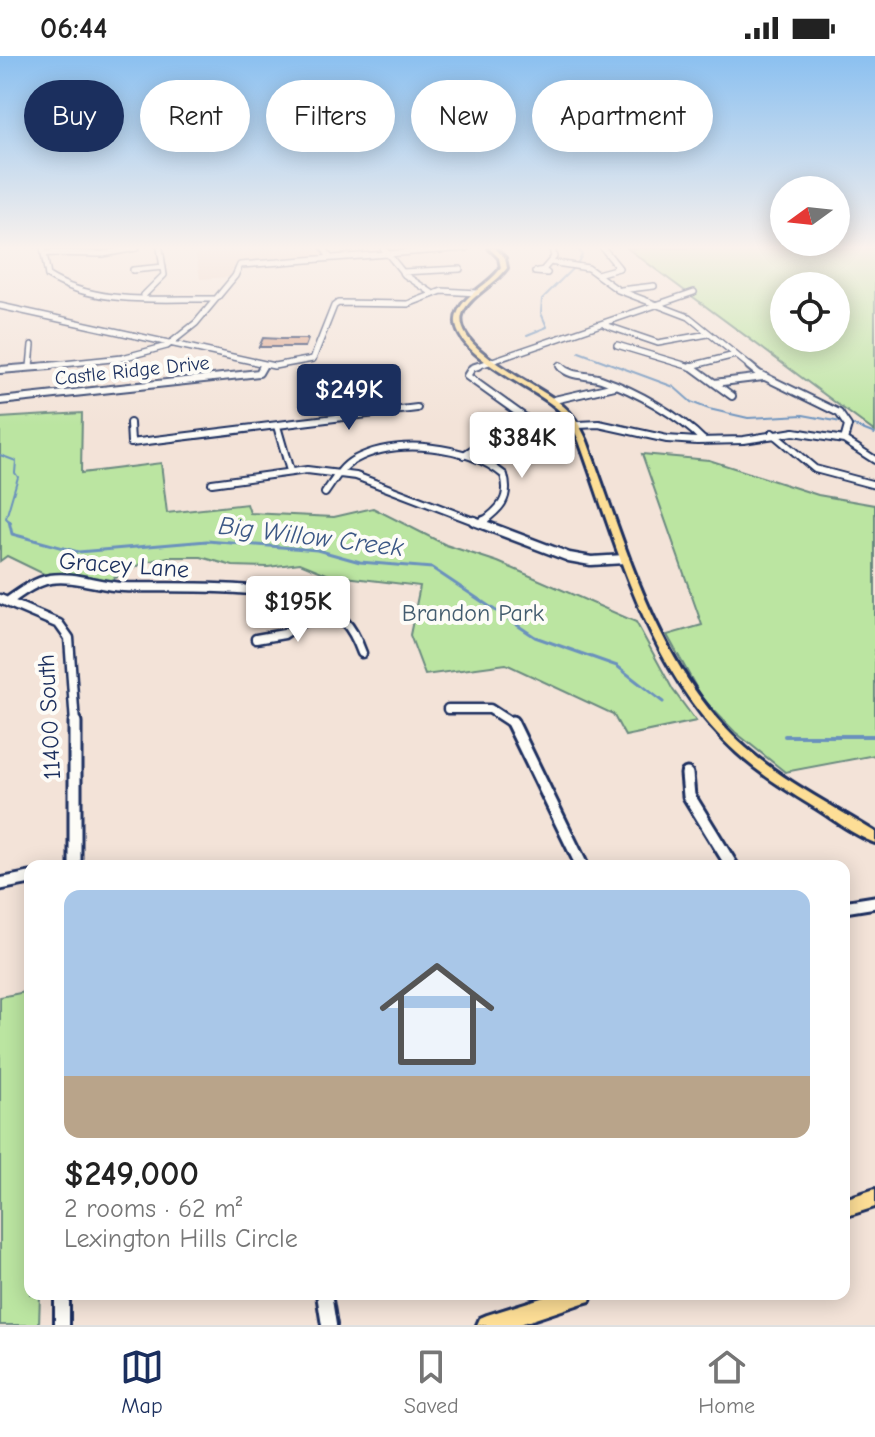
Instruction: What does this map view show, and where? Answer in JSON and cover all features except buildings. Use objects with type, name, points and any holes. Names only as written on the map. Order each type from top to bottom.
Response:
[{"type":"main road","points":[[464,307],[459,328],[471,347],[554,400],[576,425],[647,617],[678,675],[714,724],[765,769],[875,838]]},
{"type":"main road","points":[[850,1206],[875,1198]]},
{"type":"main road","points":[[487,1325],[524,1320],[569,1300]]},
{"type":"street","points":[[5,307],[263,365],[310,361],[333,307]]},
{"type":"street","points":[[0,370],[131,356],[171,344],[183,337],[208,307]]},
{"type":"street","points":[[652,307],[469,370],[467,376],[534,426],[603,425],[667,439],[704,441],[744,440],[772,433],[794,432],[844,440],[875,460]]},
{"type":"street","points":[[665,307],[680,312],[763,377],[839,413],[848,426],[844,440]]},
{"type":"street","points":[[605,325],[658,343],[708,334]]},
{"type":"street","points":[[30,367],[32,345]]},
{"type":"street","points":[[617,345],[691,366],[732,396]]},
{"type":"street","points":[[691,366],[735,355]]},
{"type":"street","name":"Castle Ridge Drive","points":[[0,401],[259,373],[263,365]]},
{"type":"street","points":[[559,365],[565,372],[602,379],[697,432],[704,441]]},
{"type":"street","points":[[714,383],[763,377]]},
{"type":"street","points":[[554,400],[615,386]]},
{"type":"street","points":[[130,423],[131,443],[417,408]]},
{"type":"street","points":[[277,426],[290,471]]},
{"type":"street","points":[[772,433],[815,469],[875,485]]},
{"type":"street","points":[[464,455],[484,442]]},
{"type":"street","points":[[325,493],[356,459],[433,448],[495,467],[506,480],[507,503],[481,523]]},
{"type":"street","points":[[212,483],[290,471],[340,473],[374,481],[569,557],[591,561],[625,559]]},
{"type":"street","name":"Gracey Lane","points":[[4,601],[33,584],[62,578],[99,586],[273,594],[323,608],[350,626],[362,653]]},
{"type":"street","name":"11400 South","points":[[4,601],[59,624],[69,638],[77,760],[75,860]]},
{"type":"street","points":[[256,639],[284,634],[323,608]]},
{"type":"street","points":[[448,709],[486,706],[502,712],[512,722],[579,860]]},
{"type":"street","points":[[687,774],[689,796],[728,860]]},
{"type":"street","points":[[0,884],[24,879]]},
{"type":"street","points":[[850,906],[875,902]]},
{"type":"street","points":[[62,1300],[62,1325]]},
{"type":"street","points":[[325,1300],[329,1325]]},
{"type":"green space","points":[[707,307],[770,307],[770,352],[850,352],[850,307],[875,307],[875,432]]},
{"type":"green space","name":"Brandon Park","points":[[82,413],[81,473],[161,463],[167,513],[247,504],[250,513],[334,517],[373,508],[446,545],[498,562],[636,622],[673,690],[696,721],[625,736],[613,714],[506,664],[425,675],[410,635],[420,586],[329,575],[300,563],[268,567],[233,566],[201,557],[168,557],[143,563],[107,582],[71,574],[48,576],[7,556],[0,561],[0,418]]},
{"type":"green space","points":[[642,454],[709,460],[818,495],[875,505],[875,755],[785,772],[735,732],[702,698],[667,635],[702,625]]},
{"type":"green space","points":[[24,992],[24,1300],[40,1300],[39,1325],[0,1325],[0,997]]},
{"type":"waterway","points":[[527,335],[547,327],[541,307]]},
{"type":"waterway","points":[[579,352],[674,387],[691,402],[709,409],[748,418],[803,415],[841,422]]},
{"type":"waterway","points":[[852,425],[875,434]]},
{"type":"waterway","name":"Big Willow Creek","points":[[0,455],[16,461],[15,473],[18,477],[6,518],[9,521]]},
{"type":"waterway","name":"Big Willow Creek","points":[[9,521],[12,534],[78,552],[207,541],[317,550],[360,562],[432,568],[535,637],[617,666],[663,702]]},
{"type":"waterway","name":"Big Willow Creek","points":[[785,736],[875,736]]}]
